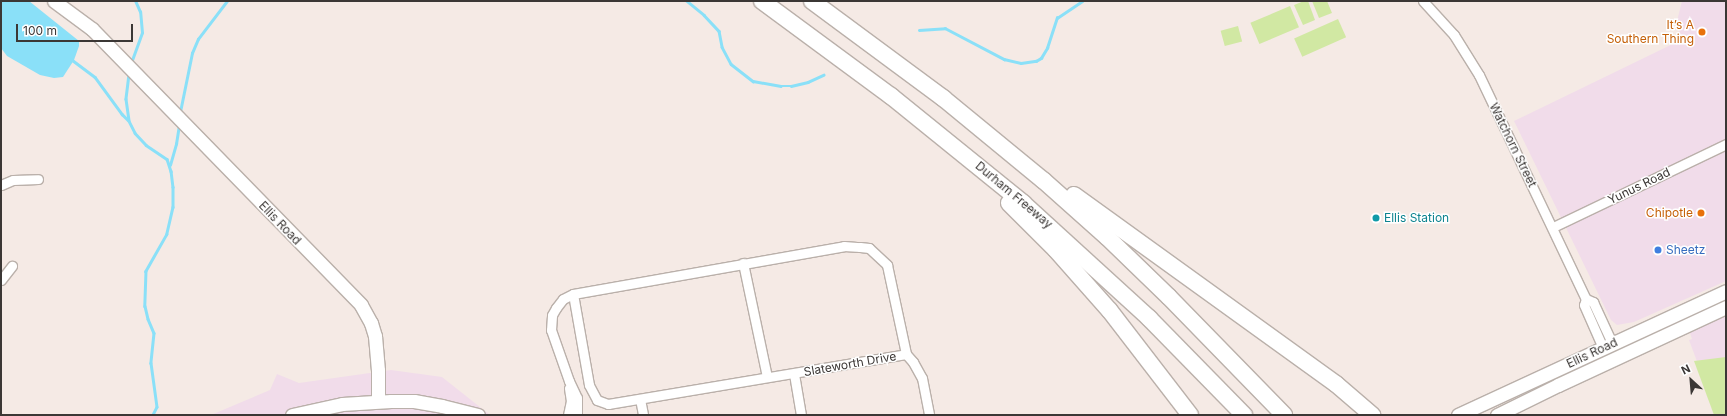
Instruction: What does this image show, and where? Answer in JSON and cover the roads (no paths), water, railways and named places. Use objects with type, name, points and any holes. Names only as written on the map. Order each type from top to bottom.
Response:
[{"type":"highway","name":"Durham Freeway","points":[[762,1],[891,96],[991,175],[1061,235],[1149,318],[1244,415]]},
{"type":"highway","points":[[812,1],[909,72],[977,125],[1043,180],[1144,272],[1204,331],[1284,415]]},
{"type":"highway","points":[[891,96],[992,187],[1056,250],[1114,316],[1190,415]]},
{"type":"highway","points":[[977,125],[1336,384],[1372,415]]},
{"type":"main road","name":"Ellis Road","points":[[54,1],[92,29],[361,304],[371,323],[375,336],[378,370],[378,401]]},
{"type":"main road","name":"Ellis Road","points":[[1458,415],[1726,291]]},
{"type":"main road","name":"Ellis Road","points":[[1497,415],[1726,307]]},
{"type":"main road","points":[[1615,360],[1624,350],[1676,321],[1680,312]]},
{"type":"main road","points":[[1558,385],[1564,376],[1605,354],[1608,346]]},
{"type":"main road","points":[[292,415],[342,404],[378,401],[414,401],[478,415]]},
{"type":"street","name":"Watchorn Street","points":[[1423,1],[1454,35],[1479,75],[1553,227],[1586,299],[1593,302],[1608,346]]},
{"type":"street","name":"Yunus Road","points":[[1553,227],[1726,144]]},
{"type":"street","points":[[1,185],[13,180],[38,179]]},
{"type":"street","name":"Slateworth Drive","points":[[573,294],[589,385],[593,396],[602,403],[608,404],[640,399],[906,354],[887,265],[869,248],[844,246],[573,294],[563,299],[556,308],[552,315],[551,330],[569,381],[577,398],[577,415]]},
{"type":"street","points":[[743,263],[767,377]]},
{"type":"street","points":[[1,280],[12,266]]},
{"type":"street","points":[[906,354],[913,362],[922,378],[929,415]]},
{"type":"street","points":[[794,374],[801,415]]},
{"type":"street","name":"Slateworth Drive","points":[[568,415],[570,401],[569,381]]},
{"type":"street","points":[[640,399],[643,415]]},
{"type":"water","points":[[1,1],[29,1],[79,41],[79,46],[74,60],[63,77],[54,78],[40,75],[7,56],[1,48]]},
{"type":"waterway","points":[[131,63],[142,33],[140,12],[135,1]]},
{"type":"waterway","points":[[180,112],[192,53],[198,39],[227,1]]},
{"type":"waterway","points":[[687,1],[704,15],[719,31],[722,47],[731,64],[753,81],[781,86],[791,86],[808,82],[823,75]]},
{"type":"waterway","points":[[919,30],[945,28],[1004,59],[1021,63],[1036,61],[1041,58],[1047,48],[1057,18],[1082,1]]},
{"type":"waterway","points":[[71,59],[95,77],[128,120]]},
{"type":"waterway","points":[[129,74],[126,99],[129,121],[135,133],[146,145],[167,159],[171,171],[173,187],[173,207],[167,234],[146,271],[145,306],[148,319],[154,333],[151,363],[157,407],[153,415]]},
{"type":"waterway","points":[[170,165],[176,144],[179,125]]},
{"type":"place","name":"It’s A Southern Thing","points":[[1702,32]]},
{"type":"place","name":"Chipotle","points":[[1701,213]]},
{"type":"place","name":"Ellis Station","points":[[1376,218]]},
{"type":"place","name":"Sheetz","points":[[1658,250]]}]
